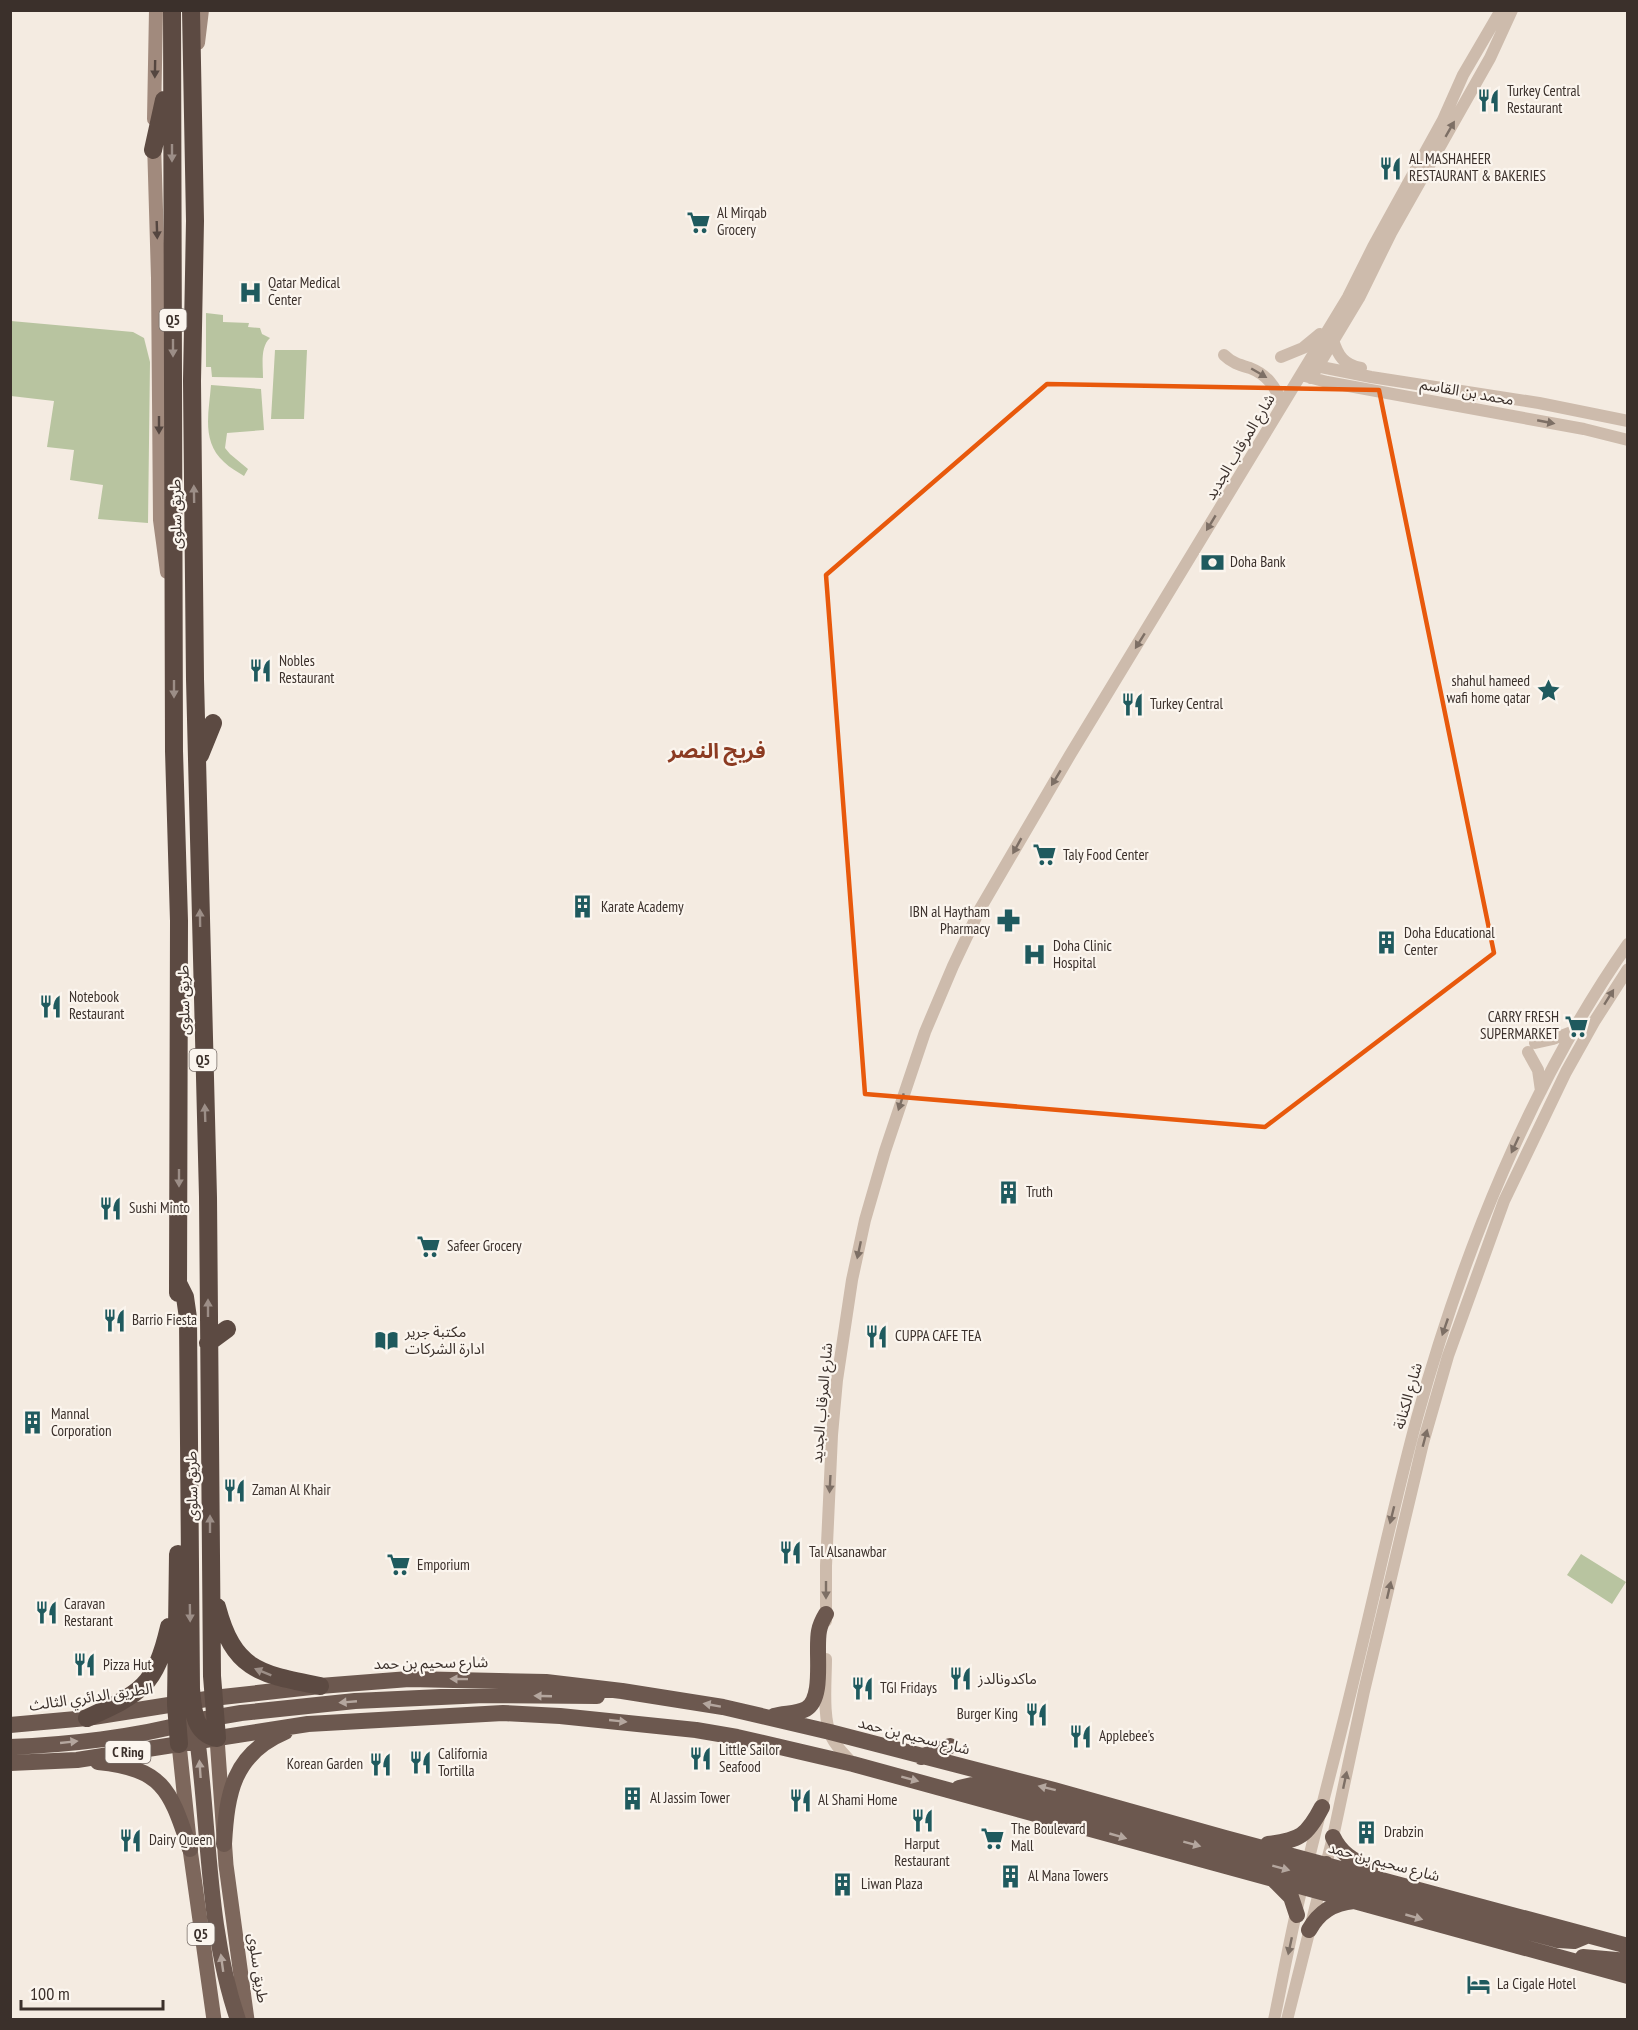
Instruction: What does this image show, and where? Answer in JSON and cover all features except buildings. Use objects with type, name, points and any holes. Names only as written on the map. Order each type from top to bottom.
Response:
[{"type":"highway","name":"طريق سلوى","points":[[172,10],[175,802],[179,921],[179,1527],[176,1599],[184,1702]]},
{"type":"highway","name":"طريق سلوى","points":[[191,10],[190,86],[195,221],[192,381],[197,762],[208,1197],[213,1698],[217,1738]]},
{"type":"highway","points":[[153,150],[172,66]]},
{"type":"highway","points":[[197,762],[213,723]]},
{"type":"highway","points":[[178,1283],[185,1298],[188,1318],[184,1702],[197,1741],[223,1969],[238,2019]]},
{"type":"highway","points":[[208,1343],[227,1329]]},
{"type":"highway","points":[[211,1583],[226,1635],[242,1659],[251,1667],[270,1675],[320,1686]]},
{"type":"highway","points":[[87,1718],[127,1699],[153,1674],[163,1652],[176,1599]]},
{"type":"highway","points":[[769,1718],[800,1712],[811,1705],[815,1699],[819,1630],[826,1614]]},
{"type":"highway","name":"شارع سحيم بن حمد","points":[[184,1702],[320,1686],[438,1679],[546,1682],[723,1707],[1054,1790],[1256,1846],[1358,1901],[1628,1976]]},
{"type":"highway","points":[[10,1747],[74,1742],[214,1717],[355,1701],[484,1695],[588,1697],[622,1691]]},
{"type":"highway","points":[[192,1721],[208,1711],[213,1698]]},
{"type":"highway","name":"الطريق الدائري الثالث","points":[[10,1725],[87,1718],[184,1702]]},
{"type":"highway","name":"شارع سحيم بن حمد","points":[[217,1738],[308,1724],[503,1713],[662,1726],[737,1737],[952,1790],[1275,1880],[1314,1876],[1384,1881],[1628,1946]]},
{"type":"highway","points":[[192,1721],[202,1731],[217,1738]]},
{"type":"highway","name":"Q5","points":[[179,1744],[192,1721]]},
{"type":"highway","points":[[224,1844],[230,1795],[242,1765],[252,1752],[265,1743],[308,1724]]},
{"type":"highway","name":"C Ring","points":[[10,1763],[77,1760],[217,1738]]},
{"type":"highway","points":[[921,1757],[950,1746]]},
{"type":"highway","points":[[77,1760],[135,1768],[156,1780],[164,1789],[174,1808],[190,1849]]},
{"type":"highway","points":[[952,1790],[972,1785],[994,1789],[1558,1940],[1574,1941],[1587,1935]]},
{"type":"highway","points":[[1256,1846],[1290,1842],[1300,1837],[1313,1824],[1322,1807]]},
{"type":"highway","points":[[1333,1837],[1346,1856],[1376,1873],[1384,1881]]},
{"type":"highway","points":[[1275,1880],[1291,1897],[1297,1916]]},
{"type":"highway","points":[[1309,1930],[1316,1918],[1326,1909],[1341,1903],[1358,1901]]},
{"type":"highway","points":[[1567,1959],[1594,1957],[1628,1961]]},
{"type":"main road","name":"طريق سلوى","points":[[156,10],[153,150],[158,278],[160,520],[174,630]]},
{"type":"main road","name":"طريق سلوى","points":[[190,86],[202,10]]},
{"type":"main road","name":"طريق سلوى","points":[[217,1738],[224,1844],[247,2019]]},
{"type":"main road","name":"Q5","points":[[179,1744],[190,1849],[214,2019]]},
{"type":"street","name":"شارع المرقاب الجديد","points":[[1309,371],[1332,323],[1355,285],[1372,247],[1443,120],[1463,75],[1501,10]]},
{"type":"street","name":"شارع المرقاب الجديد","points":[[853,1764],[837,1745],[830,1732],[826,1714],[826,1566],[832,1434],[837,1380],[852,1280],[865,1220],[885,1151],[925,1032],[980,909],[1070,755],[1283,404],[1333,340],[1359,298],[1391,233],[1465,104],[1512,10]]},
{"type":"street","points":[[1465,104],[1466,88],[1486,47],[1488,33]]},
{"type":"street","points":[[1281,357],[1303,348],[1332,323]]},
{"type":"street","points":[[1333,340],[1340,356],[1348,364],[1387,374],[1398,381]]},
{"type":"street","points":[[1224,356],[1231,362],[1264,375],[1275,387],[1283,404]]},
{"type":"street","name":"محمد بن القاسم","points":[[1309,371],[1398,381],[1539,403],[1628,421]]},
{"type":"street","name":"محمد بن القاسم","points":[[1309,371],[1628,440]]},
{"type":"street","name":"شارع الكنانة","points":[[1314,1876],[1322,1807],[1390,1523],[1431,1370],[1489,1204],[1540,1093],[1592,998],[1628,944]]},
{"type":"street","name":"شارع الكنانة","points":[[1314,1876],[1333,1837],[1364,1691],[1423,1443],[1448,1356],[1486,1246],[1504,1201],[1566,1072],[1628,969]]},
{"type":"street","points":[[1540,1093],[1538,1070],[1531,1047],[1574,1031]]},
{"type":"street","points":[[1355,1674],[1359,1686],[1364,1691]]},
{"type":"street","points":[[1274,2019],[1297,1916],[1314,1876]]},
{"type":"street","points":[[1287,2019],[1309,1930],[1314,1876]]},
{"type":"highlighted area","points":[[1047,384],[1379,390],[1494,953],[1265,1127],[865,1094],[826,575]]},
{"type":"green space","points":[[206,313],[223,315],[223,322],[249,323],[248,327],[260,328],[262,334],[270,338],[263,351],[263,378],[212,377],[211,367],[206,367]]},
{"type":"green space","points":[[11,321],[133,332],[144,338],[150,362],[148,523],[98,519],[103,485],[70,480],[74,450],[47,447],[54,401],[11,396]]},
{"type":"green space","points":[[275,350],[307,350],[304,419],[271,419]]},
{"type":"green space","points":[[211,385],[261,389],[264,430],[227,433],[225,448],[248,469],[244,476],[224,462],[212,445],[208,426]]},
{"type":"green space","points":[[1581,1554],[1626,1582],[1612,1604],[1567,1575]]},
{"type":"place","name":"Turkey Central Restaurant","points":[[1489,100]]},
{"type":"place","name":"AL MASHAHEER RESTAURANT & BAKERIES","points":[[1391,168]]},
{"type":"place","name":"Al Mirqab Grocery","points":[[699,222]]},
{"type":"place","name":"Qatar Medical Center","points":[[250,292]]},
{"type":"place","name":"Doha Bank","points":[[1212,562]]},
{"type":"place","name":"Nobles Restaurant","points":[[261,670]]},
{"type":"place","name":"shahul hameed wafi home qatar","points":[[1548,690]]},
{"type":"place","name":"Turkey Central","points":[[1132,704]]},
{"type":"place","name":"Taly Food Center","points":[[1045,855]]},
{"type":"place","name":"Karate Academy","points":[[583,907]]},
{"type":"place","name":"IBN al Haytham Pharmacy","points":[[1008,921]]},
{"type":"place","name":"Doha Educational Center","points":[[1386,942]]},
{"type":"place","name":"Doha Clinic Hospital","points":[[1035,955]]},
{"type":"place","name":"Notebook Restaurant","points":[[51,1006]]},
{"type":"place","name":"CARRY FRESH SUPERMARKET","points":[[1577,1026]]},
{"type":"place","name":"Truth","points":[[1008,1192]]},
{"type":"place","name":"Sushi Minto","points":[[111,1208]]},
{"type":"place","name":"Safeer Grocery","points":[[429,1246]]},
{"type":"place","name":"Barrio Fiesta","points":[[114,1320]]},
{"type":"place","name":"CUPPA CAFE TEA","points":[[877,1336]]},
{"type":"place","name":"مكتبة جرير ادارة الشركات","points":[[387,1341]]},
{"type":"place","name":"Mannal Corporation","points":[[33,1423]]},
{"type":"place","name":"Zaman Al Khair","points":[[234,1490]]},
{"type":"place","name":"Tal Alsanawbar","points":[[791,1552]]},
{"type":"place","name":"Emporium","points":[[399,1565]]},
{"type":"place","name":"Caravan Restarant","points":[[46,1613]]},
{"type":"place","name":"Pizza Hut","points":[[85,1665]]},
{"type":"place","name":"ماكدونالدز","points":[[960,1679]]},
{"type":"place","name":"TGI Fridays","points":[[862,1688]]},
{"type":"place","name":"Burger King","points":[[1036,1714]]},
{"type":"place","name":"Applebee's","points":[[1081,1736]]},
{"type":"place","name":"Little Sailor Seafood","points":[[701,1759]]},
{"type":"place","name":"California Tortilla","points":[[420,1763]]},
{"type":"place","name":"Korean Garden","points":[[381,1764]]},
{"type":"place","name":"Al Jassim Tower","points":[[632,1798]]},
{"type":"place","name":"Al Shami Home","points":[[800,1800]]},
{"type":"place","name":"Harput Restaurant","points":[[922,1820]]},
{"type":"place","name":"Drabzin","points":[[1366,1832]]},
{"type":"place","name":"The Boulevard Mall","points":[[993,1838]]},
{"type":"place","name":"Dairy Queen","points":[[131,1840]]},
{"type":"place","name":"Al Mana Towers","points":[[1010,1876]]},
{"type":"place","name":"Liwan Plaza","points":[[843,1884]]},
{"type":"place","name":"La Cigale Hotel","points":[[1479,1984]]},
{"type":"district","name":"فريج النصر","points":[[717,751]]}]
